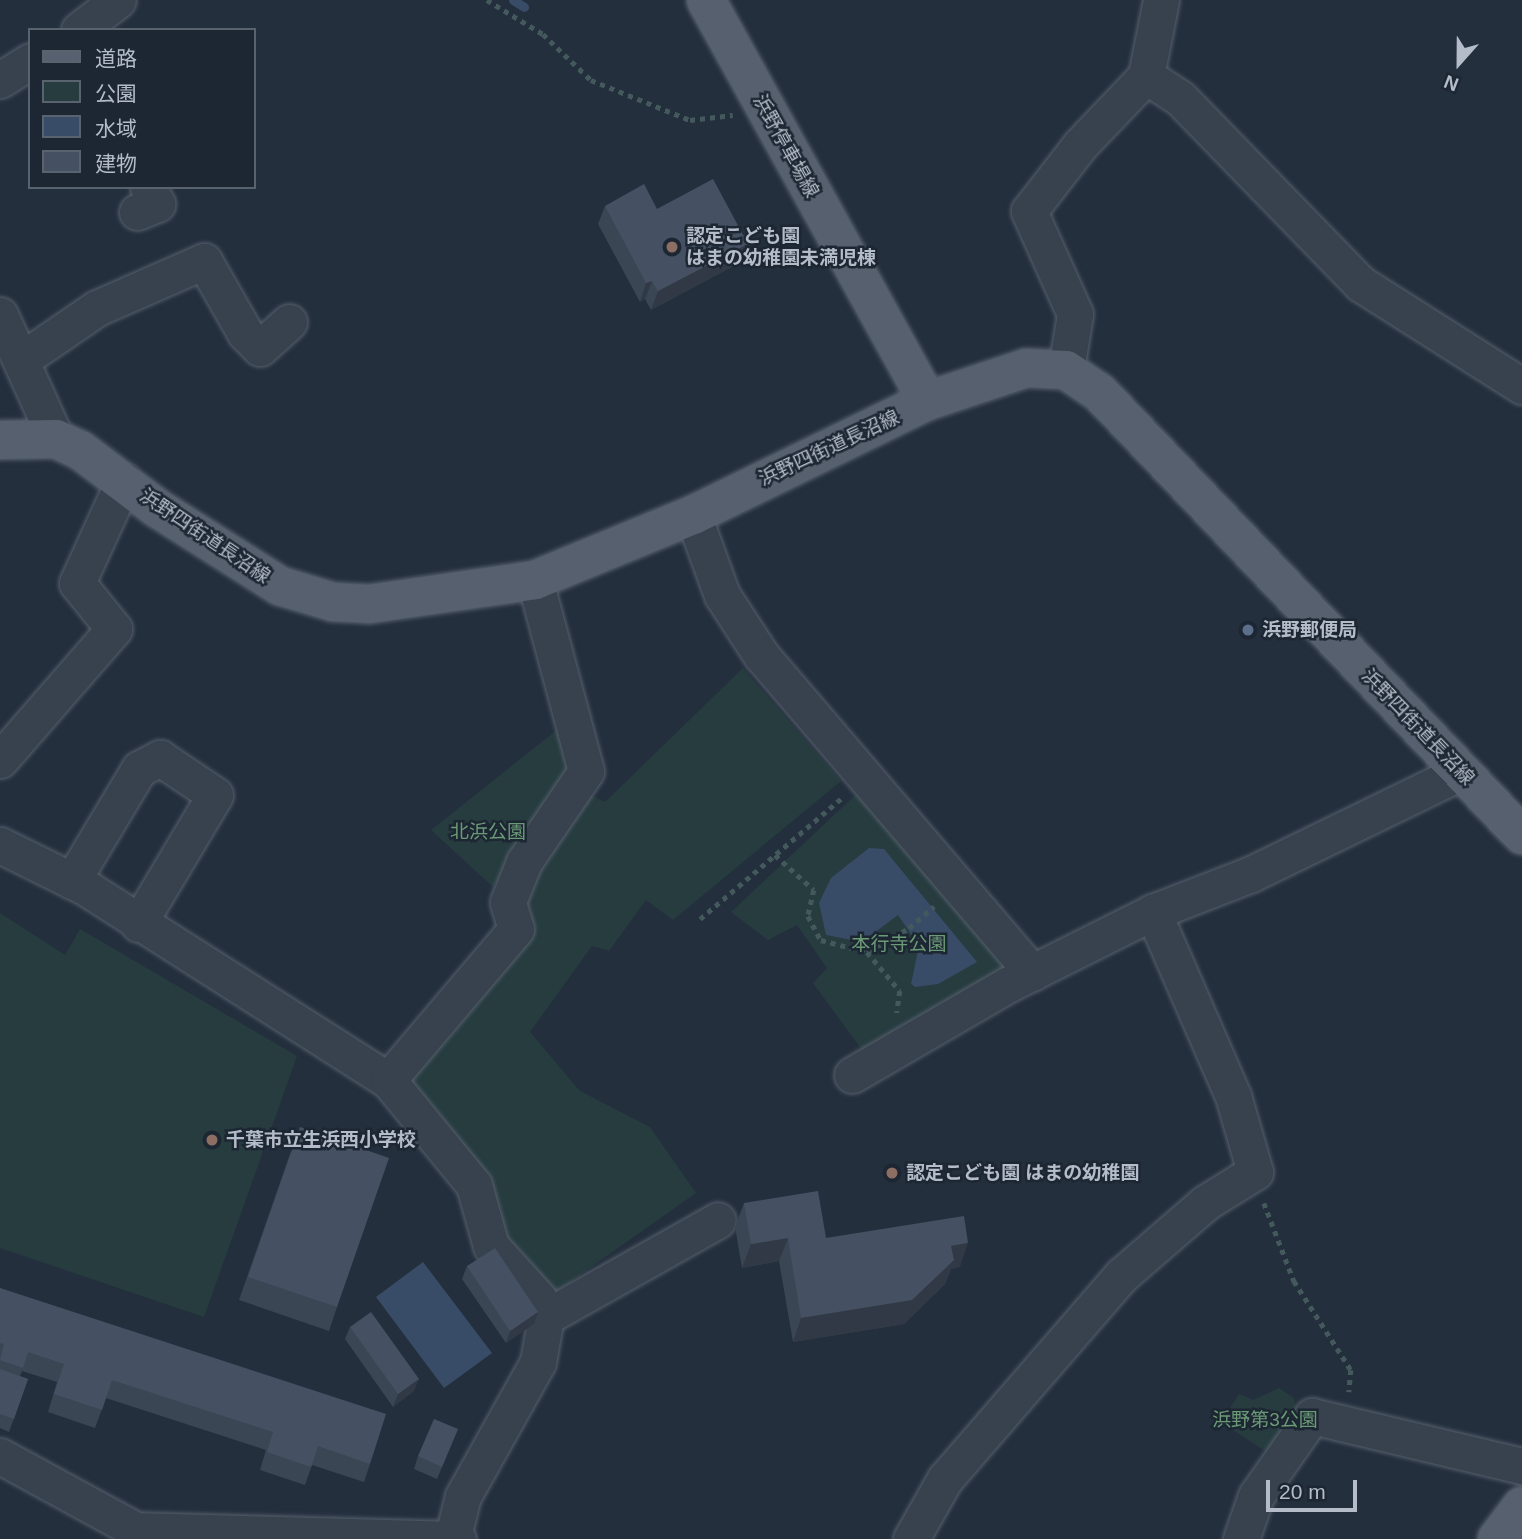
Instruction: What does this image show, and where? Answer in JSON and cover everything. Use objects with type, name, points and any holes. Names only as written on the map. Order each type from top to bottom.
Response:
[{"type":"main road","name":"浜野停車場線","points":[[706,0],[927,401]]},
{"type":"main road","name":"浜野四街道長沼線","points":[[57,439],[124,480],[253,572],[301,594],[369,604],[535,580],[693,514],[927,401],[1026,368],[1066,370],[1100,393],[1522,835]]},
{"type":"main road","points":[[0,440],[57,439]]},
{"type":"main road","points":[[1497,1539],[1522,1506]]},
{"type":"street","points":[[82,28],[118,0]]},
{"type":"street","points":[[1066,370],[1075,314],[1029,211],[1080,145],[1146,76],[1161,0]]},
{"type":"street","points":[[0,80],[28,62]]},
{"type":"street","points":[[1146,76],[1180,98],[1361,284],[1522,386]]},
{"type":"street","points":[[21,360],[97,308],[204,261],[246,333],[260,348],[289,322]]},
{"type":"street","points":[[0,315],[57,439]]},
{"type":"street","points":[[0,760],[114,629],[77,583],[124,480]]},
{"type":"street","points":[[693,514],[722,595],[761,656],[867,776],[1033,973]]},
{"type":"street","points":[[388,1080],[516,929],[508,902],[523,862],[586,771],[535,580]]},
{"type":"street","points":[[72,881],[139,769],[160,758],[215,795],[138,924]]},
{"type":"street","points":[[852,1075],[1033,973],[1153,912],[1251,874],[1461,772]]},
{"type":"street","points":[[0,845],[72,881],[388,1080],[474,1185],[491,1246],[539,1299],[546,1317],[538,1362],[463,1496],[455,1538],[136,1535],[0,1456]]},
{"type":"street","points":[[911,1539],[945,1479],[1122,1275],[1205,1203],[1255,1172],[1233,1096],[1153,912]]},
{"type":"street","points":[[546,1317],[718,1220]]},
{"type":"street","points":[[1241,1539],[1256,1496],[1312,1416],[1522,1466]]},
{"type":"path","points":[[487,0],[542,34],[591,80],[655,107],[690,120],[765,109]]},
{"type":"path","points":[[700,919],[867,776]]},
{"type":"path","points":[[775,855],[814,890],[808,916],[821,940],[867,952],[900,991],[892,1051]]},
{"type":"path","points":[[867,952],[909,928],[933,906]]},
{"type":"path","points":[[1255,1172],[1271,1228],[1294,1281],[1350,1370],[1346,1424]]},
{"type":"green space","points":[[743,668],[841,781],[673,920],[646,900],[609,951],[592,946],[530,1032],[580,1091],[650,1127],[696,1193],[553,1294],[503,1244],[410,1092],[409,1074],[534,930],[516,909],[585,792],[605,802]]},
{"type":"green space","name":"北浜公園","points":[[558,729],[571,778],[493,887],[431,830]]},
{"type":"green space","name":"本行寺公園","points":[[866,785],[1020,970],[865,1054],[813,983],[827,968],[797,925],[768,940],[731,912]]},
{"type":"green space","points":[[0,913],[65,955],[80,929],[297,1056],[204,1317],[0,1248]]},
{"type":"green space","name":"浜野第3公園","points":[[1279,1388],[1294,1398],[1297,1416],[1271,1455],[1221,1422],[1239,1394],[1253,1400]]},
{"type":"water","points":[[869,848],[884,849],[977,962],[938,984],[915,987],[911,984],[919,946],[898,915],[862,942],[826,935],[819,903],[831,878]]},
{"type":"water","points":[[423,1262],[492,1353],[444,1388],[376,1297]]},
{"type":"building","points":[[713,179],[748,244],[658,291],[652,281],[646,283],[605,206],[644,184],[657,209]]},
{"type":"building","points":[[300,1127],[389,1158],[337,1307],[248,1277]]},
{"type":"building","points":[[818,1191],[826,1238],[964,1216],[968,1243],[951,1246],[954,1260],[912,1300],[801,1318],[788,1238],[751,1244],[744,1203]]},
{"type":"building","points":[[495,1248],[538,1312],[510,1331],[467,1266]]},
{"type":"building","points":[[0,1288],[386,1414],[370,1464],[318,1446],[311,1467],[267,1452],[273,1432],[112,1380],[102,1410],[54,1394],[64,1364],[28,1352],[23,1368],[0,1360],[4,1344],[0,1343]]},
{"type":"building","points":[[371,1312],[419,1379],[398,1394],[350,1327]]},
{"type":"building","points":[[0,1369],[28,1379],[14,1419],[0,1414]]},
{"type":"building","points":[[434,1419],[458,1429],[442,1467],[418,1456]]},
{"type":"waterway","points":[[513,0],[524,7]]},
{"type":"place","name":"認定こども園 はまの幼稚園未満児棟","points":[[672,247]]},
{"type":"place","name":"浜野郵便局","points":[[1248,630]]},
{"type":"place","name":"千葉市立生浜西小学校","points":[[212,1140]]},
{"type":"place","name":"認定こども園 はまの幼稚園","points":[[892,1173]]}]
